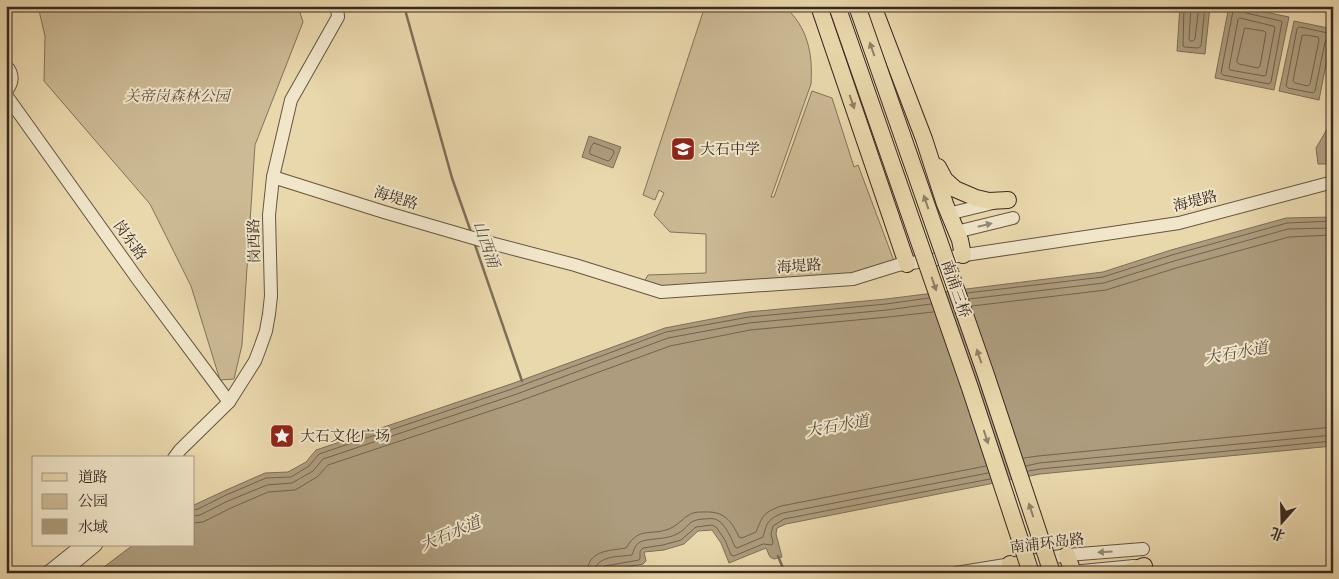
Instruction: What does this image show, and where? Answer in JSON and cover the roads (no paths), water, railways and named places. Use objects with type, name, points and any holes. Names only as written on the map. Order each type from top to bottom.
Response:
[{"type":"main road","points":[[819,6],[907,264]]},
{"type":"main road","name":"南浦三桥","points":[[837,6],[970,388],[1031,573]]},
{"type":"main road","name":"南浦三桥","points":[[857,6],[982,363],[1052,573]]},
{"type":"main road","points":[[872,6],[924,139],[964,255]]},
{"type":"main road","points":[[864,137],[875,139],[899,134],[917,122]]},
{"type":"main road","points":[[924,139],[945,180],[955,189],[976,198],[1008,200]]},
{"type":"main road","points":[[896,234],[906,244],[914,246],[928,245],[938,243],[952,223]]},
{"type":"main road","points":[[1067,555],[1069,572]]},
{"type":"main road","points":[[1125,573],[1144,558]]},
{"type":"street","name":"岗西路","points":[[176,456],[230,402],[255,361],[266,331],[270,296],[269,215],[273,177],[291,100],[338,17],[337,6]]},
{"type":"street","points":[[6,66],[10,70],[12,81],[6,92]]},
{"type":"street","name":"岗东路","points":[[6,95],[230,402]]},
{"type":"street","name":"海堤路","points":[[273,177],[487,242],[574,264],[661,292],[853,279],[898,265],[1179,223],[1333,182]]},
{"type":"street","points":[[1008,200],[956,212],[952,223],[1013,218]]},
{"type":"street","points":[[48,573],[81,546]]},
{"type":"street","points":[[62,573],[95,546]]},
{"type":"street","name":"南浦环岛路","points":[[956,573],[1012,568],[1067,555],[1144,558]]},
{"type":"street","name":"南浦环岛路","points":[[1069,572],[1144,558]]},
{"type":"water","points":[[1180,6],[1210,6],[1205,54],[1177,51]]},
{"type":"water","points":[[1229,6],[1289,17],[1274,90],[1215,78]]},
{"type":"water","points":[[1294,21],[1333,29],[1319,100],[1279,91]]},
{"type":"water","points":[[1333,119],[1333,164],[1318,164],[1316,148]]},
{"type":"water","points":[[589,136],[621,147],[613,168],[582,157]]},
{"type":"water","name":"大石水道","points":[[1333,217],[1333,446],[1040,474],[786,524],[777,528],[776,534],[782,557],[774,559],[770,557],[766,548],[729,563],[721,543],[712,530],[698,531],[684,544],[664,550],[644,552],[646,561],[643,564],[597,573],[96,573],[132,546],[195,546],[195,505],[265,473],[288,472],[306,462],[316,450],[511,384],[665,328],[748,312],[886,299],[1103,272],[1171,250],[1286,218]]},
{"type":"waterway","name":"山西涌","points":[[404,6],[452,178],[471,232]]},
{"type":"waterway","name":"山西涌","points":[[474,242],[522,381]]},
{"type":"waterway","points":[[778,556],[785,573]]},
{"type":"place","name":"大石中学","points":[[683,149]]},
{"type":"place","name":"大石文化广场","points":[[282,436]]},
{"type":"park label","name":"关帝岗森林公园","points":[[177,96]]}]
